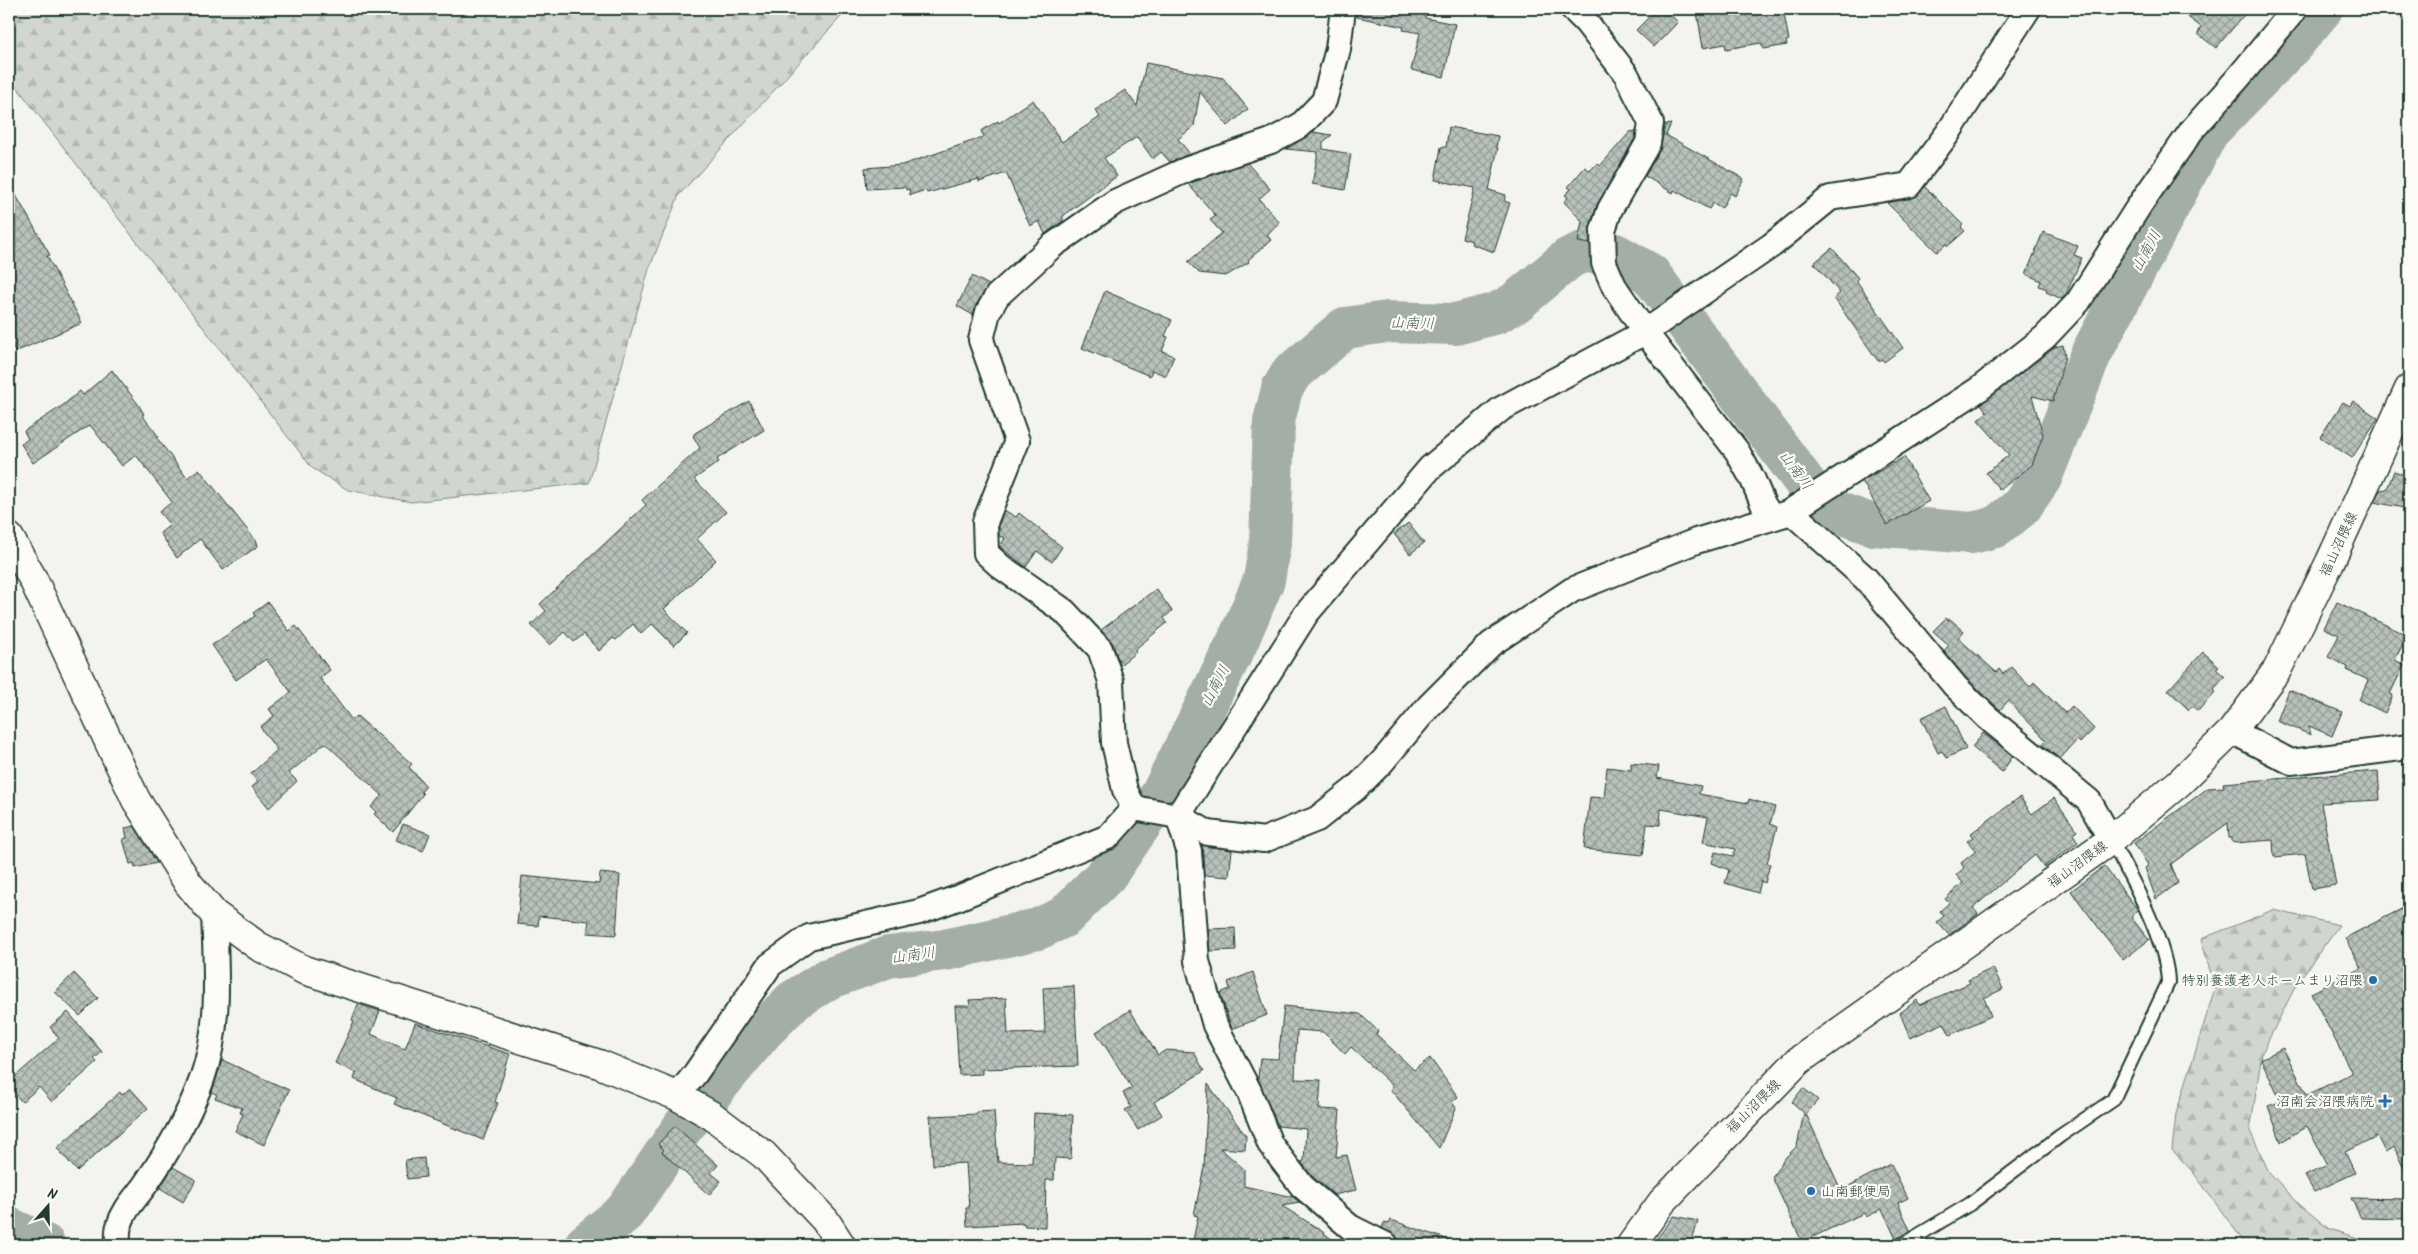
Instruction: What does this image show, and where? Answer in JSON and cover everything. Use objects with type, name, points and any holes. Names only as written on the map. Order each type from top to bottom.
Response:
[{"type":"main road","name":"福山沼隈線","points":[[1631,1245],[1662,1202],[1798,1061],[2111,840],[2180,782],[2232,731],[2277,670],[2330,562],[2409,389]]},
{"type":"main road","points":[[9,537],[33,578],[136,800],[188,883],[214,914],[258,946],[304,970],[599,1064],[677,1096],[710,1114],[764,1155],[825,1220],[841,1245]]},
{"type":"street","points":[[1134,808],[1125,790],[1114,743],[1111,681],[1100,649],[1064,611],[1000,566],[986,553],[985,522],[1017,441],[981,340],[988,312],[997,296],[1052,246],[1115,202],[1188,170],[1271,141],[1300,126],[1324,101],[1338,49],[1343,9]]},
{"type":"street","points":[[1573,9],[1586,22],[1626,74],[1651,123],[1648,143],[1610,208],[1602,230],[1604,263],[1614,286],[1644,332],[1737,451],[1772,518]]},
{"type":"street","points":[[1386,1245],[1350,1227],[1302,1186],[1270,1144],[1249,1091],[1215,1025],[1197,961],[1189,851],[1178,816],[1306,614],[1430,468],[1501,409],[1644,332],[1772,245],[1830,198],[1909,185],[1948,133],[2028,9]]},
{"type":"street","points":[[1134,808],[1178,816],[1208,833],[1264,840],[1317,819],[1356,788],[1382,762],[1429,706],[1491,644],[1572,590],[1696,541],[1795,509],[1980,389],[2046,338],[2078,302],[2139,206],[2192,130],[2295,9]]},
{"type":"street","points":[[1795,509],[1798,517],[1866,579],[1955,686],[1988,718],[2089,801],[2111,840]]},
{"type":"street","points":[[2232,731],[2290,762],[2409,747]]},
{"type":"street","points":[[677,1096],[695,1074],[770,965],[809,936],[919,912],[960,897],[1108,837],[1134,808]]},
{"type":"street","points":[[118,1245],[118,1228],[129,1204],[144,1186],[180,1128],[202,1080],[213,1044],[217,994],[214,914]]},
{"type":"lane","points":[[1902,1245],[1970,1204],[2060,1136],[2112,1100],[2168,983],[2168,965],[2132,878],[2111,840]]},
{"type":"green space","points":[[9,9],[848,9],[679,195],[649,269],[589,483],[411,502],[348,490],[312,468],[9,77]]},
{"type":"green space","points":[[2273,910],[2339,925],[2297,983],[2262,1053],[2250,1131],[2269,1172],[2299,1204],[2329,1229],[2371,1242],[2409,1245],[2246,1245],[2193,1172],[2172,1150],[2176,1114],[2215,988],[2201,939]]},
{"type":"building","points":[[1357,9],[1426,9],[1425,18],[1455,24],[1444,77],[1411,70],[1420,33],[1403,30],[1404,27],[1357,17]]},
{"type":"building","points":[[1657,9],[1664,9],[1678,22],[1654,47],[1636,30]]},
{"type":"building","points":[[1711,9],[1783,9],[1789,40],[1786,41],[1787,45],[1764,49],[1761,43],[1726,49],[1725,44],[1703,48],[1697,12]]},
{"type":"building","points":[[2177,9],[2249,9],[2216,48],[2198,34],[2201,27]]},
{"type":"building","points":[[1146,63],[1223,78],[1248,109],[1228,126],[1200,92],[1194,126],[1178,139],[1190,154],[1170,162],[1161,152],[1153,159],[1137,137],[1104,158],[1117,176],[1063,216],[1063,221],[1045,234],[1039,221],[1030,226],[1006,173],[979,182],[979,179],[927,193],[926,190],[910,195],[909,189],[906,190],[905,187],[867,189],[865,168],[902,165],[984,137],[981,131],[998,121],[999,123],[1033,100],[1062,142],[1100,117],[1095,110],[1125,90],[1137,106]]},
{"type":"building","points":[[1671,124],[1666,135],[1744,179],[1735,196],[1730,193],[1722,208],[1713,203],[1709,209],[1674,190],[1673,193],[1645,176],[1660,150],[1665,125]]},
{"type":"building","points":[[1449,127],[1498,136],[1496,148],[1498,148],[1489,190],[1506,195],[1504,201],[1510,203],[1494,252],[1471,244],[1472,241],[1462,238],[1475,188],[1435,180],[1441,147],[1446,147]]},
{"type":"building","points":[[1636,131],[1635,138],[1597,205],[1590,226],[1590,244],[1578,242],[1582,221],[1564,202],[1568,197],[1565,195],[1571,189],[1568,187],[1585,167],[1590,171],[1597,163],[1600,166],[1630,132]]},
{"type":"building","points":[[1313,132],[1332,135],[1323,142],[1323,149],[1351,154],[1345,190],[1312,184],[1318,152],[1286,149]]},
{"type":"building","points":[[1247,163],[1270,189],[1259,199],[1280,223],[1267,235],[1271,240],[1248,260],[1249,262],[1226,276],[1199,273],[1188,262],[1222,233],[1210,220],[1216,216],[1188,184]]},
{"type":"building","points":[[9,183],[50,255],[47,256],[82,323],[15,352],[9,337]]},
{"type":"building","points":[[1925,187],[1963,225],[1961,227],[1965,231],[1948,246],[1946,244],[1937,252],[1887,203],[1912,198]]},
{"type":"building","points":[[2043,232],[2078,246],[2074,255],[2082,258],[2062,299],[2046,292],[2047,289],[2039,286],[2041,281],[2026,274]]},
{"type":"building","points":[[1832,248],[1858,278],[1856,280],[1903,348],[1884,362],[1882,359],[1878,361],[1834,298],[1840,293],[1814,263]]},
{"type":"building","points":[[972,276],[989,285],[976,305],[973,315],[957,306]]},
{"type":"building","points":[[1105,291],[1172,320],[1165,336],[1168,337],[1162,351],[1174,356],[1166,376],[1152,370],[1150,376],[1082,348]]},
{"type":"building","points":[[2063,345],[2065,357],[2053,401],[2032,396],[2043,435],[2032,465],[2000,490],[1986,473],[2009,455],[1978,420],[1987,412],[1981,404],[2055,347]]},
{"type":"building","points":[[112,370],[138,404],[144,414],[142,415],[159,437],[157,438],[187,478],[199,469],[257,542],[258,546],[223,570],[200,539],[177,558],[160,533],[170,525],[159,512],[172,502],[136,455],[122,466],[90,425],[33,463],[21,444],[28,439],[24,431],[62,406],[80,391],[83,395]]},
{"type":"building","points":[[749,401],[764,430],[717,459],[719,462],[694,479],[726,512],[697,539],[716,560],[664,609],[687,633],[674,646],[652,624],[641,634],[633,624],[616,640],[613,638],[599,651],[584,634],[574,642],[565,632],[550,645],[531,625],[546,611],[540,604],[646,505],[642,500],[700,448],[693,436],[695,433]]},
{"type":"building","points":[[2353,401],[2378,418],[2352,458],[2320,437],[2343,402],[2350,406]]},
{"type":"building","points":[[1904,457],[1929,501],[1887,525],[1862,481]]},
{"type":"building","points":[[2394,471],[2409,476],[2409,509],[2374,502],[2380,490],[2387,489]]},
{"type":"building","points":[[1004,510],[1016,517],[1019,513],[1062,547],[1052,562],[1037,551],[1026,567],[1000,547],[1005,538],[999,536],[999,524]]},
{"type":"building","points":[[1408,523],[1424,543],[1410,554],[1394,534]]},
{"type":"building","points":[[1156,589],[1172,611],[1164,618],[1167,623],[1134,650],[1136,652],[1120,665],[1113,644],[1101,630]]},
{"type":"building","points":[[268,602],[289,631],[296,626],[330,670],[320,678],[352,720],[357,716],[412,764],[409,767],[426,786],[421,792],[423,794],[393,832],[374,814],[376,812],[371,807],[382,795],[325,743],[289,773],[297,781],[269,808],[252,787],[258,782],[251,774],[277,750],[260,727],[274,716],[269,709],[291,692],[266,659],[236,680],[212,645],[255,616],[253,613]]},
{"type":"building","points":[[2337,602],[2407,635],[2395,660],[2404,665],[2390,694],[2393,695],[2385,713],[2359,700],[2368,680],[2347,670],[2348,667],[2328,657],[2339,635],[2324,628]]},
{"type":"building","points":[[1946,618],[1950,619],[1964,631],[1958,638],[1996,672],[1999,669],[2003,674],[2011,667],[2030,687],[2034,682],[2065,713],[2072,706],[2094,729],[2080,743],[2077,740],[2060,759],[2042,745],[2046,740],[2008,701],[2000,710],[1965,677],[1944,651],[1949,645],[1933,631]]},
{"type":"building","points":[[2203,652],[2219,666],[2216,669],[2225,677],[2198,711],[2192,706],[2189,710],[2168,690]]},
{"type":"building","points":[[2289,690],[2342,712],[2332,736],[2309,726],[2311,735],[2277,721]]},
{"type":"building","points":[[1946,706],[1966,749],[1946,758],[1942,751],[1938,753],[1921,718]]},
{"type":"building","points":[[1983,733],[2013,756],[2002,772],[1972,747]]},
{"type":"building","points":[[1631,763],[1659,766],[1657,778],[1701,786],[1699,794],[1748,803],[1749,799],[1775,807],[1770,824],[1777,827],[1767,863],[1770,864],[1765,883],[1761,881],[1758,893],[1725,883],[1729,870],[1712,863],[1715,852],[1733,856],[1735,849],[1703,842],[1708,817],[1661,809],[1660,825],[1647,824],[1643,855],[1584,849],[1590,797],[1604,798],[1607,767],[1631,770]]},
{"type":"building","points":[[2378,771],[2380,800],[2321,803],[2336,885],[2312,889],[2305,854],[2274,857],[2273,840],[2232,842],[2232,838],[2229,838],[2228,823],[2171,864],[2178,883],[2156,899],[2145,868],[2148,865],[2134,843],[2208,788],[2224,787],[2223,783]]},
{"type":"building","points":[[2020,797],[2032,814],[2054,798],[2077,831],[2073,834],[2078,842],[2044,867],[2035,855],[1973,908],[1978,914],[1949,935],[1937,922],[1944,916],[1940,911],[1949,903],[1945,899],[1963,883],[1956,875],[1964,868],[1961,863],[1976,851],[1967,841],[1973,837],[1970,834]]},
{"type":"building","points":[[403,824],[430,834],[423,851],[396,840]]},
{"type":"building","points":[[134,826],[157,863],[135,868],[134,863],[130,864],[123,839],[127,838],[125,828]]},
{"type":"building","points":[[1202,845],[1232,850],[1229,877],[1204,875]]},
{"type":"building","points":[[2104,866],[2138,910],[2131,917],[2149,940],[2123,960],[2071,891]]},
{"type":"building","points":[[600,873],[620,875],[616,935],[587,933],[589,921],[539,916],[538,926],[517,924],[522,876],[599,884]]},
{"type":"building","points":[[2409,905],[2409,1178],[2394,1147],[2385,1152],[2377,1136],[2345,1152],[2355,1173],[2314,1192],[2305,1176],[2327,1165],[2307,1126],[2281,1142],[2268,1106],[2281,1102],[2261,1059],[2283,1048],[2307,1095],[2352,1073],[2311,993],[2361,968],[2345,938]]},
{"type":"building","points":[[1235,928],[1236,950],[1210,951],[1208,929]]},
{"type":"building","points":[[1993,968],[2003,989],[1984,998],[1991,1016],[1950,1035],[1944,1023],[1910,1038],[1900,1013],[1917,1000],[1919,1005],[1970,983],[1968,980]]},
{"type":"building","points":[[1253,972],[1267,1015],[1232,1029],[1220,993],[1230,989],[1228,982]]},
{"type":"building","points":[[74,973],[98,998],[80,1016],[55,992]]},
{"type":"building","points":[[1074,986],[1078,1066],[982,1069],[982,1074],[959,1075],[955,1006],[970,1006],[969,1000],[1006,998],[1008,1034],[1045,1033],[1043,988]]},
{"type":"building","points":[[358,1004],[380,1011],[371,1034],[405,1049],[415,1023],[510,1054],[495,1102],[498,1103],[483,1140],[394,1104],[397,1098],[354,1079],[356,1073],[335,1063],[354,1021],[352,1020]]},
{"type":"building","points":[[1284,1006],[1360,1014],[1378,1031],[1376,1034],[1414,1070],[1430,1058],[1458,1097],[1452,1102],[1456,1108],[1439,1148],[1390,1089],[1393,1086],[1351,1047],[1345,1054],[1323,1032],[1297,1030],[1295,1079],[1321,1080],[1319,1109],[1340,1110],[1336,1157],[1347,1155],[1356,1190],[1334,1195],[1312,1176],[1301,1162],[1304,1161],[1306,1129],[1278,1126],[1258,1079],[1260,1058],[1278,1059]]},
{"type":"building","points":[[1130,1010],[1158,1055],[1166,1050],[1194,1052],[1204,1071],[1154,1102],[1162,1115],[1138,1130],[1125,1110],[1131,1107],[1123,1093],[1132,1088],[1096,1032]]},
{"type":"building","points":[[68,1012],[102,1052],[94,1059],[97,1062],[52,1102],[39,1087],[22,1102],[9,1087],[9,1082],[59,1038],[50,1027]]},
{"type":"building","points":[[222,1060],[289,1090],[264,1145],[235,1131],[243,1114],[240,1113],[242,1108],[215,1098],[217,1095],[212,1092]]},
{"type":"building","points":[[1208,1084],[1246,1136],[1245,1150],[1220,1148],[1244,1169],[1244,1186],[1293,1197],[1300,1203],[1282,1206],[1319,1229],[1339,1245],[1192,1245],[1198,1216],[1194,1215],[1204,1167]]},
{"type":"building","points":[[130,1088],[148,1108],[77,1171],[57,1148],[120,1092],[122,1095]]},
{"type":"building","points":[[1803,1088],[1818,1100],[1806,1114],[1841,1190],[1891,1164],[1908,1198],[1898,1203],[1910,1230],[1896,1239],[1882,1209],[1866,1217],[1864,1213],[1802,1242],[1772,1177],[1785,1158],[1797,1146],[1804,1113],[1792,1102]]},
{"type":"building","points":[[994,1111],[998,1162],[1032,1163],[1034,1113],[1073,1115],[1071,1159],[1055,1158],[1054,1180],[1046,1180],[1045,1227],[1024,1226],[1024,1223],[967,1226],[966,1208],[969,1208],[966,1163],[933,1165],[930,1116],[977,1114],[977,1112]]},
{"type":"building","points":[[675,1126],[718,1165],[711,1173],[721,1181],[709,1195],[662,1152],[664,1150],[658,1144]]},
{"type":"building","points":[[424,1158],[426,1177],[407,1179],[405,1160]]},
{"type":"building","points":[[173,1167],[196,1180],[183,1202],[160,1188]]},
{"type":"building","points":[[2351,1198],[2409,1199],[2409,1219],[2361,1218]]},
{"type":"building","points":[[1674,1216],[1698,1221],[1691,1245],[1652,1245]]},
{"type":"building","points":[[1391,1220],[1455,1242],[1454,1245],[1400,1245],[1397,1237],[1382,1228],[1384,1223],[1389,1224]]},
{"type":"waterway","name":"山南川","points":[[585,1245],[625,1212],[683,1127],[762,1032],[793,1001],[828,979],[888,957],[945,950],[1038,929],[1064,917],[1106,875],[1161,795],[1237,643],[1264,580],[1270,543],[1274,421],[1282,389],[1291,374],[1345,328],[1387,322],[1456,324],[1497,313],[1515,303],[1569,258],[1583,252],[1615,254],[1650,274],[1823,507],[1873,525],[1972,533],[1996,527],[2021,507],[2041,478],[2091,354],[2208,132],[2292,45],[2322,9]]},
{"type":"waterway","name":"山南川","points":[[9,1228],[45,1245]]},
{"type":"place","name":"特別養護老人ホームまり沼隈","points":[[2373,980]]},
{"type":"place","name":"沼南会沼隈病院","points":[[2385,1101]]},
{"type":"place","name":"山南郵便局","points":[[1811,1191]]}]
